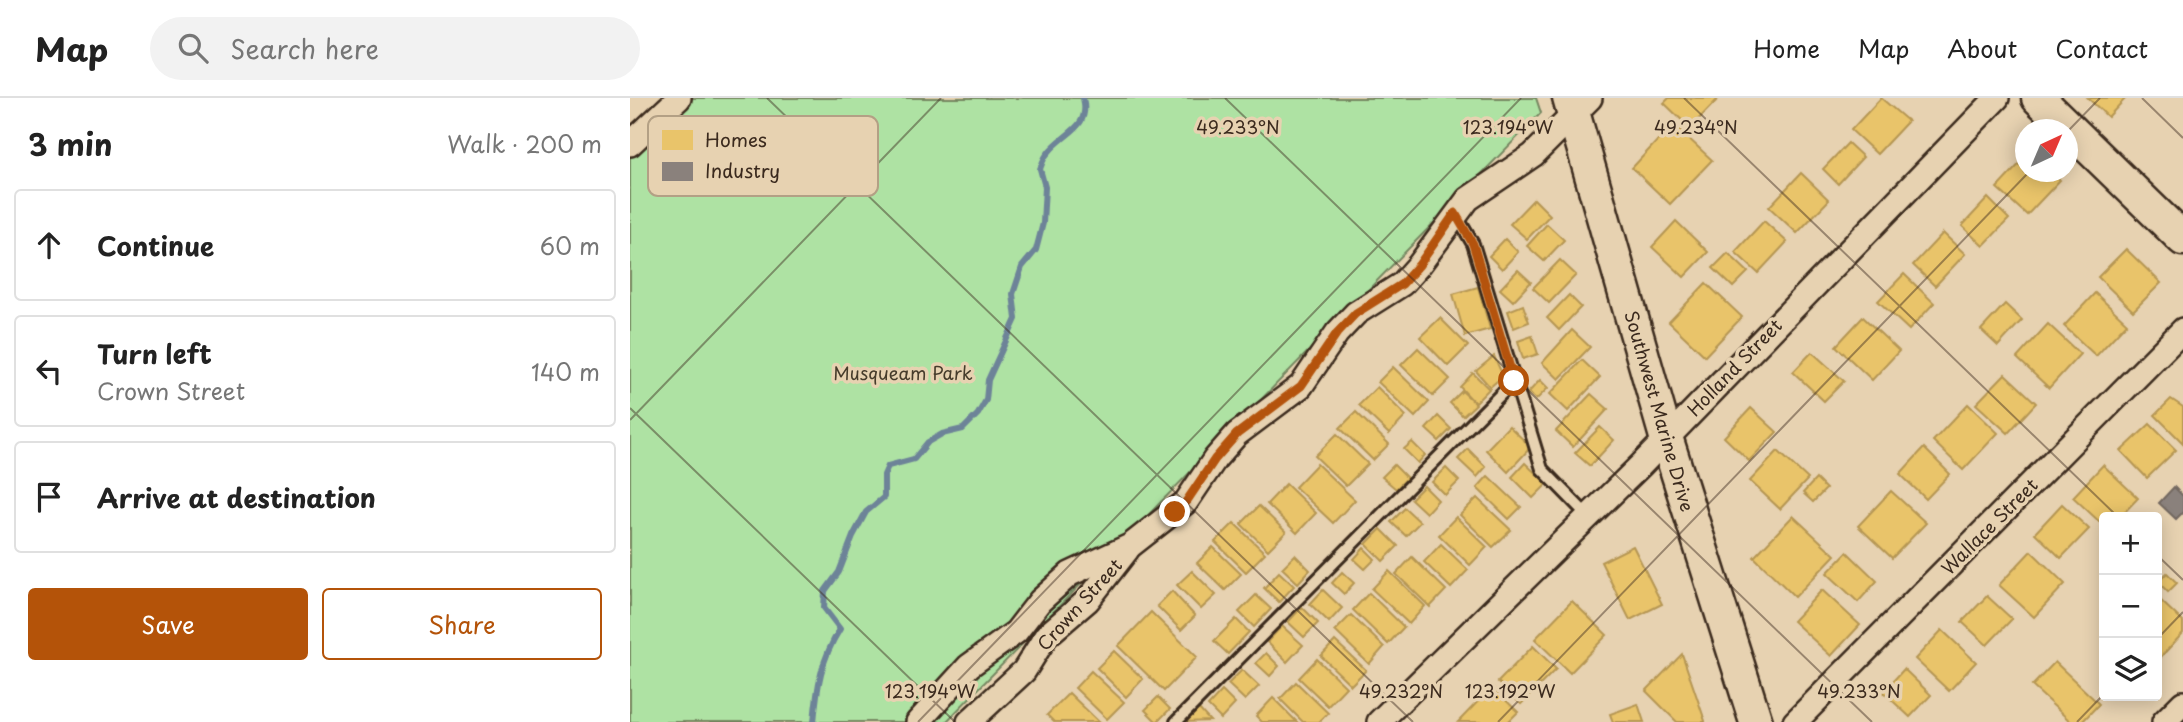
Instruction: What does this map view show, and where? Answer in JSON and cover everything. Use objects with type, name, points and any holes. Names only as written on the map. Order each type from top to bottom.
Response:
[{"type":"main road","points":[[2038,98],[2183,239]]},
{"type":"main road","name":"Southwest Marine Drive","points":[[1578,103],[1666,437],[1756,722]]},
{"type":"street","points":[[660,116],[679,98]]},
{"type":"street","name":"Holland Street","points":[[1379,722],[1666,437],[1997,98]]},
{"type":"street","name":"Crown Street","points":[[918,722],[969,666],[1016,632],[1040,601],[1070,574],[1130,546],[1186,502],[1215,459],[1237,434],[1301,386],[1337,333],[1356,313],[1402,284],[1468,199],[1533,155],[1578,103]]},
{"type":"street","points":[[630,144],[648,127]]},
{"type":"street","name":"Wallace Street","points":[[1795,722],[2183,330]]},
{"type":"street","name":"Crown Street","points":[[969,722],[1024,671],[1046,636],[1088,600],[1130,546]]},
{"type":"street","points":[[2164,722],[2183,703]]},
{"type":"lane","points":[[1455,213],[1473,244],[1542,469],[1587,515]]},
{"type":"lane","points":[[1176,722],[1514,381]]},
{"type":"green space","name":"Musqueam Park","points":[[689,98],[1536,98],[1541,113],[946,722],[630,722],[630,155],[648,138],[648,196],[878,196],[878,116],[670,116]]},
{"type":"building: Homes","points":[[1669,98],[1719,98],[1690,128],[1664,103]]},
{"type":"building: Homes","points":[[1881,98],[1908,121],[1877,154],[1851,130]]},
{"type":"building: Homes","points":[[2088,98],[2126,98],[2108,117]]},
{"type":"building: Homes","points":[[1673,124],[1712,160],[1670,204],[1632,168]]},
{"type":"building: Homes","points":[[1848,143],[1863,157],[1838,184],[1823,169]]},
{"type":"building: Homes","points":[[2015,169],[2015,182],[2058,182],[2027,215],[1997,188]]},
{"type":"building: Homes","points":[[1801,173],[1829,200],[1797,233],[1769,207]]},
{"type":"building: Homes","points":[[1988,198],[2009,219],[1983,246],[1962,226]]},
{"type":"building: Homes","points":[[1534,199],[1550,215],[1527,239],[1510,224]]},
{"type":"building: Homes","points":[[1676,221],[1708,252],[1684,277],[1652,247]]},
{"type":"building: Homes","points":[[1764,221],[1787,242],[1758,273],[1735,252]]},
{"type":"building: Homes","points":[[1547,224],[1564,240],[1544,261],[1527,246]]},
{"type":"building: Homes","points":[[1943,233],[1965,254],[1935,286],[1913,265]]},
{"type":"building: Homes","points":[[1505,239],[1518,252],[1502,269],[1489,256]]},
{"type":"building: Homes","points":[[2126,249],[2161,283],[2133,311],[2098,277]]},
{"type":"building: Homes","points":[[1728,253],[1748,272],[1733,287],[1713,268]]},
{"type":"building: Homes","points":[[1560,260],[1576,275],[1549,303],[1533,288]]},
{"type":"building: Homes","points":[[1518,270],[1531,282],[1513,301],[1500,289]]},
{"type":"building: Homes","points":[[1904,274],[1934,303],[1909,330],[1878,301]]},
{"type":"building: Homes","points":[[1706,283],[1742,317],[1705,356],[1669,322]]},
{"type":"building: Homes","points":[[1478,287],[1490,329],[1465,336],[1453,294]]},
{"type":"building: Homes","points":[[2095,293],[2127,323],[2096,356],[2064,326]]},
{"type":"building: Homes","points":[[1569,295],[1581,307],[1559,330],[1547,318]]},
{"type":"building: Homes","points":[[2005,304],[2022,320],[1998,346],[1981,330]]},
{"type":"building: Homes","points":[[1523,305],[1529,322],[1514,328],[1508,311]]},
{"type":"building: Homes","points":[[1863,317],[1899,351],[1872,380],[1836,346]]},
{"type":"building: Homes","points":[[1440,318],[1468,346],[1448,366],[1420,337]]},
{"type":"building: Homes","points":[[2048,324],[2080,354],[2049,388],[2017,358]]},
{"type":"building: Homes","points":[[1572,330],[1590,347],[1559,379],[1542,363]]},
{"type":"building: Homes","points":[[1532,336],[1538,354],[1523,359],[1518,341]]},
{"type":"building: Homes","points":[[1418,348],[1450,379],[1433,396],[1401,365]]},
{"type":"building: Homes","points":[[1812,352],[1844,381],[1824,401],[1793,372]]},
{"type":"building: Homes","points":[[1494,356],[1503,376],[1490,387],[1476,371]]},
{"type":"building: Homes","points":[[1582,360],[1600,377],[1568,411],[1550,394]]},
{"type":"building: Homes","points":[[1393,367],[1429,402],[1415,417],[1378,382]]},
{"type":"building: Homes","points":[[1473,373],[1489,389],[1475,403],[1460,387]]},
{"type":"building: Homes","points":[[2005,374],[2036,403],[2008,433],[1976,404]]},
{"type":"building: Homes","points":[[1540,380],[1548,388],[1536,400],[1528,393]]},
{"type":"building: Homes","points":[[1377,387],[1406,416],[1389,434],[1359,405]]},
{"type":"building: Homes","points":[[1462,391],[1476,404],[1463,416],[1450,403]]},
{"type":"building: Homes","points":[[1591,394],[1608,409],[1573,447],[1556,431]]},
{"type":"building: Homes","points":[[2171,399],[2183,407],[2183,443],[2155,415]]},
{"type":"building: Homes","points":[[1968,404],[1998,433],[1963,470],[1933,441]]},
{"type":"building: Homes","points":[[1751,408],[1777,432],[1749,461],[1724,437]]},
{"type":"building: Homes","points":[[1356,412],[1389,444],[1373,460],[1340,428]]},
{"type":"building: Homes","points":[[1438,416],[1451,429],[1439,441],[1426,429]]},
{"type":"building: Homes","points":[[2150,424],[2176,450],[2147,478],[2121,451]]},
{"type":"building: Homes","points":[[1509,426],[1531,447],[1508,472],[1486,450]]},
{"type":"building: Homes","points":[[1600,427],[1614,440],[1590,466],[1575,453]]},
{"type":"building: Homes","points":[[1337,434],[1368,464],[1346,486],[1315,456]]},
{"type":"building: Homes","points":[[1412,442],[1425,455],[1418,463],[1404,449]]},
{"type":"building: Homes","points":[[1924,448],[1950,474],[1926,499],[1900,474]]},
{"type":"building: Homes","points":[[1468,449],[1486,467],[1477,477],[1458,459]]},
{"type":"building: Homes","points":[[1778,451],[1808,479],[1780,509],[1750,481]]},
{"type":"building: Homes","points":[[1525,463],[1547,484],[1533,498],[1512,477]]},
{"type":"building: Homes","points":[[1317,464],[1355,500],[1333,523],[1295,487]]},
{"type":"building: Homes","points":[[1394,465],[1407,478],[1396,489],[1382,477]]},
{"type":"building: Homes","points":[[2103,465],[2138,498],[2125,512],[2099,512],[2099,521],[2073,497]]},
{"type":"building: Homes","points":[[1446,468],[1459,481],[1445,495],[1432,482]]},
{"type":"building: Homes","points":[[1488,476],[1521,507],[1509,519],[1477,488]]},
{"type":"building: Homes","points":[[1816,479],[1826,489],[1813,502],[1803,493]]},
{"type":"building: Homes","points":[[1286,484],[1316,513],[1297,533],[1267,504]]},
{"type":"building: Homes","points":[[1424,486],[1438,500],[1426,513],[1411,499]]},
{"type":"building: Homes","points":[[1891,491],[1926,523],[1892,558],[1858,526]]},
{"type":"building: Homes","points":[[1477,498],[1511,530],[1493,547],[1460,515]]},
{"type":"building: Homes","points":[[2062,504],[2089,529],[2061,558],[2035,533]]},
{"type":"building: Homes","points":[[1259,506],[1286,532],[1268,550],[1241,524]]},
{"type":"building: Homes","points":[[1405,508],[1420,522],[1406,536],[1391,522]]},
{"type":"building: Homes","points":[[1793,516],[1835,555],[1795,597],[1754,557]]},
{"type":"building: Homes","points":[[1456,517],[1487,547],[1470,565],[1439,535]]},
{"type":"building: Homes","points":[[1234,523],[1265,553],[1246,572],[1215,542]]},
{"type":"building: Homes","points":[[1381,529],[1398,546],[1383,561],[1366,544]]},
{"type":"building: Homes","points":[[1441,544],[1468,570],[1451,588],[1424,562]]},
{"type":"building: Homes","points":[[1633,546],[1662,604],[1630,620],[1601,562]]},
{"type":"building: Homes","points":[[1213,547],[1241,574],[1225,590],[1197,563]]},
{"type":"building: Homes","points":[[1364,548],[1375,559],[1365,569],[1354,559]]},
{"type":"building: Homes","points":[[2031,551],[2065,584],[2034,617],[1999,585]]},
{"type":"building: Homes","points":[[1847,552],[1877,581],[1858,602],[1827,573]]},
{"type":"building: Homes","points":[[1295,555],[1310,570],[1298,583],[1282,568]]},
{"type":"building: Homes","points":[[1412,557],[1446,590],[1430,607],[1396,574]]},
{"type":"building: Homes","points":[[1192,571],[1216,595],[1201,609],[1177,585]]},
{"type":"building: Homes","points":[[1389,571],[1425,606],[1409,624],[1372,589]]},
{"type":"building: Homes","points":[[1279,572],[1294,586],[1279,602],[1264,588]]},
{"type":"building: Homes","points":[[1342,572],[1354,583],[1344,594],[1332,583]]},
{"type":"building: Homes","points":[[2167,573],[2177,583],[2168,592],[2162,586],[2162,578]]},
{"type":"building: Homes","points":[[1323,590],[1342,608],[1329,622],[1310,604]]},
{"type":"building: Homes","points":[[1822,590],[1860,625],[1831,656],[1793,621]]},
{"type":"building: Homes","points":[[1172,591],[1195,616],[1181,630],[1157,606]]},
{"type":"building: Homes","points":[[1369,593],[1404,627],[1388,644],[1353,610]]},
{"type":"building: Homes","points":[[1256,595],[1271,609],[1254,627],[1239,612]]},
{"type":"building: Homes","points":[[1987,596],[2012,619],[1987,645],[1962,622]]},
{"type":"building: Homes","points":[[1572,601],[1607,635],[1570,673],[1535,639]]},
{"type":"building: Homes","points":[[2162,602],[2183,622],[2183,633],[2162,656]]},
{"type":"building: Homes","points":[[1302,607],[1318,623],[1304,637],[1288,622]]},
{"type":"building: Homes","points":[[1151,612],[1197,657],[1164,691],[1118,646]]},
{"type":"building: Homes","points":[[1351,615],[1384,647],[1369,664],[1335,631]]},
{"type":"building: Homes","points":[[1236,619],[1249,632],[1228,654],[1214,641]]},
{"type":"building: Homes","points":[[1282,626],[1303,645],[1287,662],[1267,642]]},
{"type":"building: Homes","points":[[1942,630],[1976,662],[1949,691],[1915,659]]},
{"type":"building: Homes","points":[[1335,641],[1366,670],[1351,685],[1321,656]]},
{"type":"building: Homes","points":[[1533,646],[1556,669],[1521,704],[1498,682]]},
{"type":"building: Homes","points":[[1114,651],[1143,679],[1126,697],[1097,668]]},
{"type":"building: Homes","points":[[1266,653],[1279,666],[1270,676],[1256,663]]},
{"type":"building: Homes","points":[[1682,654],[1705,722],[1677,722],[1646,691]]},
{"type":"building: Homes","points":[[1317,659],[1346,687],[1328,706],[1299,678]]},
{"type":"building: Homes","points":[[2055,662],[2099,704],[2082,722],[2071,722],[2032,686]]},
{"type":"building: Homes","points":[[1904,669],[1931,695],[1910,717],[1883,692]]},
{"type":"building: Homes","points":[[1242,670],[1259,686],[1245,700],[1228,684]]},
{"type":"building: Homes","points":[[1091,671],[1124,702],[1107,719],[1075,688]]},
{"type":"building: Homes","points":[[1296,682],[1328,713],[1319,722],[1303,722],[1280,699]]},
{"type":"building: Homes","points":[[1492,687],[1518,712],[1508,722],[1458,722]]},
{"type":"building: Homes","points":[[1222,691],[1235,704],[1221,719],[1208,706]]},
{"type":"building: Homes","points":[[1069,693],[1099,722],[1054,722],[1047,715]]},
{"type":"building: Homes","points":[[1158,697],[1170,709],[1157,722],[1145,710]]},
{"type":"building: Homes","points":[[1273,698],[1297,722],[1262,722],[1256,716]]},
{"type":"building: Homes","points":[[1638,704],[1644,722],[1613,722],[1610,714]]},
{"type":"building: Homes","points":[[1198,708],[1210,721],[1185,722]]},
{"type":"building: Industry","points":[[2174,487],[2183,496],[2183,512],[2176,519],[2159,503]]},
{"type":"waterway","points":[[814,722],[821,674],[828,651],[840,629],[824,608],[825,591],[839,572],[866,512],[884,497],[884,475],[888,466],[914,459],[928,442],[942,434],[963,429],[978,414],[986,400],[988,380],[1016,319],[1013,294],[1022,267],[1036,250],[1043,223],[1045,187],[1040,169],[1045,156],[1083,117],[1083,98]]},
{"type":"route","points":[[1175,512],[1186,502],[1215,459],[1237,434],[1282,403],[1301,386],[1337,333],[1356,313],[1402,284],[1419,265],[1455,213],[1473,244],[1514,381]]}]
